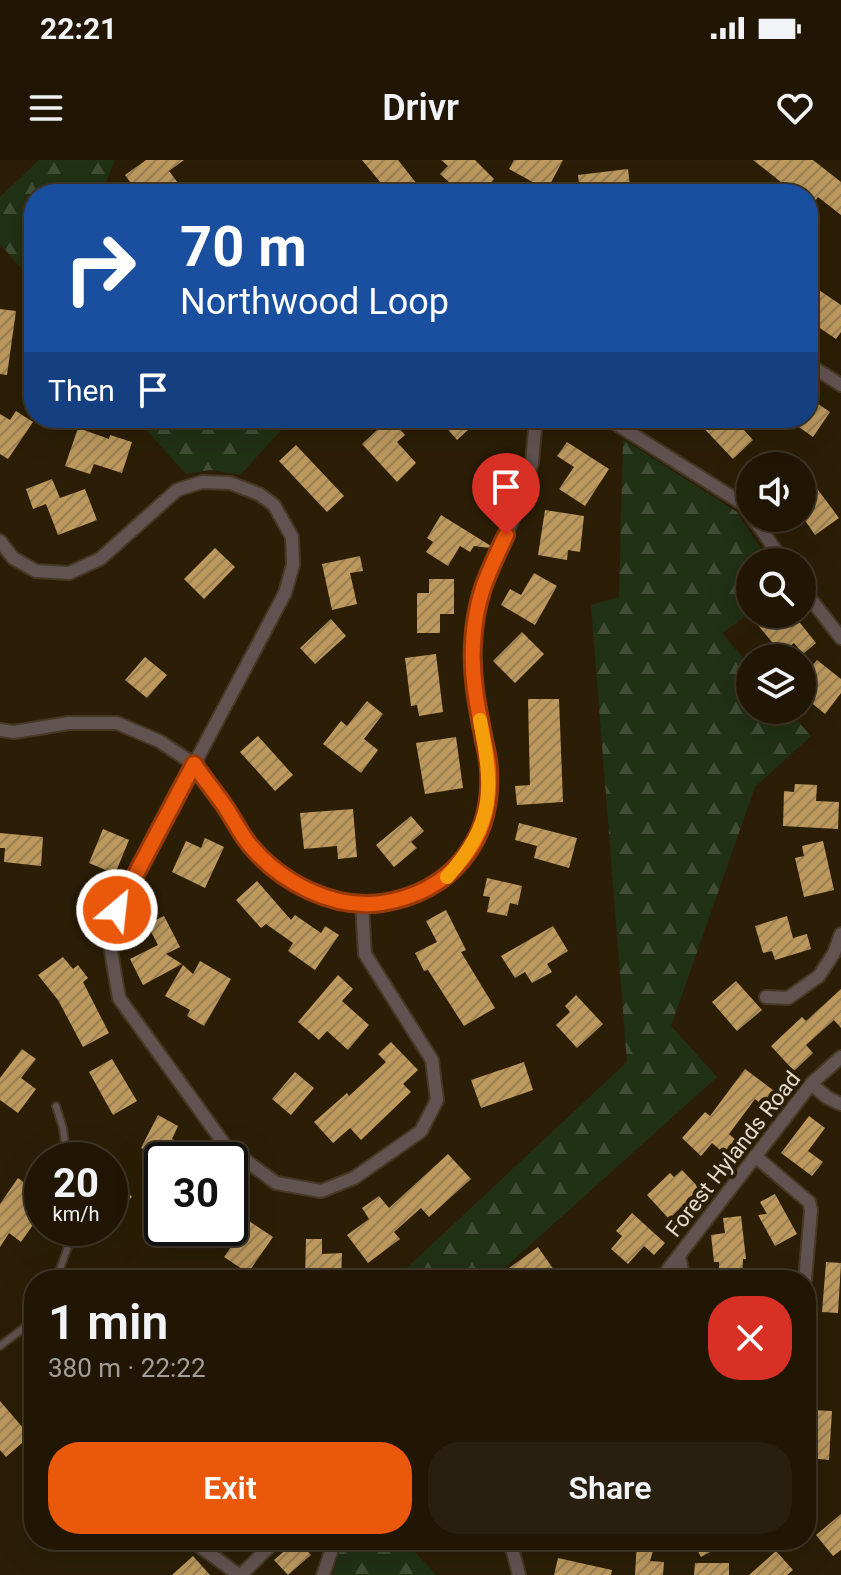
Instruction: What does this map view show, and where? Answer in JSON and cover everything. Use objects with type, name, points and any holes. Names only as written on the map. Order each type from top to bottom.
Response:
[{"type":"street","points":[[818,370],[841,385]]},
{"type":"street","points":[[0,730],[14,732],[69,723],[117,723],[159,741],[194,764],[248,843],[264,860],[294,883],[325,897],[362,906],[406,899],[442,882],[466,855],[485,817],[489,771],[475,693],[473,646],[479,594],[513,519],[532,463],[535,428]]},
{"type":"street","points":[[623,428],[736,500]]},
{"type":"street","points":[[0,541],[13,558],[36,571],[69,573],[100,559],[177,490],[202,482],[230,483],[259,494],[274,505],[292,537],[293,565],[285,593],[117,910],[111,951],[119,998],[225,1145],[276,1183],[321,1191],[354,1178],[421,1131],[437,1100],[432,1060],[365,954],[362,906]]},
{"type":"street","points":[[816,606],[841,638]]},
{"type":"street","points":[[766,997],[788,998],[819,976],[834,953],[841,934]]},
{"type":"street","name":"Forest Hylands Road","points":[[668,1270],[811,1084],[841,1057]]},
{"type":"street","points":[[811,1084],[841,1104]]},
{"type":"street","points":[[755,1156],[809,1202],[806,1270]]},
{"type":"street","points":[[679,1256],[682,1270]]},
{"type":"street","points":[[205,1550],[240,1575],[266,1550]]},
{"type":"street","points":[[323,1575],[332,1550]]},
{"type":"street","points":[[513,1550],[519,1575]]},
{"type":"lane","points":[[56,1106],[65,1142]]},
{"type":"lane","points":[[60,1270],[68,1246]]},
{"type":"lane","points":[[0,1346],[24,1328]]},
{"type":"green space","points":[[39,160],[115,160],[105,184],[24,184],[24,272],[0,244],[0,197]]},
{"type":"green space","points":[[145,428],[283,428],[240,475],[210,470],[186,474]]},
{"type":"green space","points":[[623,439],[736,511],[736,532],[750,532],[761,548],[736,548],[736,623],[722,633],[736,650],[736,724],[800,724],[811,736],[755,787],[671,1026],[717,1077],[502,1270],[405,1270],[627,1062],[591,605],[619,597]]},
{"type":"green space","points":[[340,1550],[413,1550],[436,1575],[332,1575]]},
{"type":"building","points":[[146,160],[184,160],[169,171],[177,184],[132,184],[125,175]]},
{"type":"building","points":[[362,160],[398,160],[417,184],[382,184]]},
{"type":"building","points":[[441,160],[475,160],[494,179],[489,184],[451,184],[440,174],[448,166]]},
{"type":"building","points":[[514,160],[563,160],[550,184],[536,184],[509,169]]},
{"type":"building","points":[[753,160],[813,160],[841,182],[841,215],[818,197],[818,184],[783,184]]},
{"type":"building","points":[[628,169],[630,184],[579,184],[578,175]]},
{"type":"building","points":[[818,291],[841,305],[841,332],[836,339],[818,327]]},
{"type":"building","points":[[0,309],[16,311],[7,375],[0,374]]},
{"type":"building","points":[[818,404],[830,412],[813,437],[800,428],[818,428]]},
{"type":"building","points":[[16,411],[24,416],[24,428],[29,428],[8,459],[0,454],[0,414],[10,420]]},
{"type":"building","points":[[78,428],[109,439],[110,435],[132,442],[122,473],[94,464],[90,474],[65,466]]},
{"type":"building","points":[[379,428],[399,428],[405,435],[397,442],[416,463],[397,482],[362,444]]},
{"type":"building","points":[[447,428],[470,428],[457,440]]},
{"type":"building","points":[[704,428],[742,428],[753,440],[740,452],[736,452],[733,459]]},
{"type":"building","points":[[567,442],[609,469],[585,506],[559,489],[574,467],[557,456]]},
{"type":"building","points":[[296,445],[344,496],[327,512],[279,461]]},
{"type":"building","points":[[52,479],[60,498],[85,489],[97,520],[58,535],[46,504],[33,509],[26,489]]},
{"type":"building","points":[[816,487],[839,518],[815,535],[813,532],[816,532]]},
{"type":"building","points":[[545,510],[584,516],[580,552],[568,550],[567,560],[538,555]]},
{"type":"building","points":[[441,515],[490,548],[474,546],[470,552],[460,546],[448,566],[426,552],[433,542],[427,538]]},
{"type":"building","points":[[215,548],[235,567],[204,599],[184,579]]},
{"type":"building","points":[[360,556],[363,571],[350,573],[357,604],[332,610],[322,564]]},
{"type":"building","points":[[534,573],[557,586],[535,625],[501,605],[510,589],[521,595]]},
{"type":"building","points":[[429,579],[454,579],[454,614],[440,614],[440,633],[417,633],[417,593],[429,593]]},
{"type":"building","points":[[331,619],[346,636],[315,664],[300,648]]},
{"type":"building","points":[[760,628],[804,628],[816,643],[815,644],[774,644]]},
{"type":"building","points":[[522,632],[544,654],[515,683],[493,661]]},
{"type":"building","points":[[436,654],[443,712],[419,716],[417,705],[411,706],[405,658]]},
{"type":"building","points":[[145,657],[167,675],[147,698],[125,680]]},
{"type":"building","points":[[816,661],[841,679],[841,693],[825,714],[816,707]]},
{"type":"building","points":[[528,699],[559,699],[563,802],[517,805],[515,786],[530,785]]},
{"type":"building","points":[[367,701],[383,714],[364,739],[378,750],[361,773],[323,744],[341,721],[347,726]]},
{"type":"building","points":[[258,736],[293,775],[275,791],[240,752]]},
{"type":"building","points":[[456,737],[463,788],[425,794],[416,743]]},
{"type":"building","points":[[795,784],[817,785],[816,801],[839,802],[838,829],[783,826],[784,791],[794,792]]},
{"type":"building","points":[[353,809],[357,857],[338,859],[337,846],[304,849],[300,813]]},
{"type":"building","points":[[411,816],[424,831],[411,842],[417,848],[394,867],[376,845]]},
{"type":"building","points":[[519,823],[577,838],[569,868],[534,858],[537,846],[515,840]]},
{"type":"building","points":[[103,829],[129,840],[115,874],[89,863]]},
{"type":"building","points":[[0,833],[43,837],[41,866],[4,862],[5,848],[0,848]]},
{"type":"building","points":[[205,838],[224,847],[205,888],[172,872],[186,841],[201,848]]},
{"type":"building","points":[[823,841],[834,890],[804,897],[795,858],[804,856],[802,846]]},
{"type":"building","points":[[487,878],[522,886],[518,905],[510,903],[507,916],[487,912],[490,897],[483,896]]},
{"type":"building","points":[[257,881],[291,920],[295,915],[321,933],[325,926],[339,935],[315,970],[288,951],[293,943],[266,924],[261,928],[236,900]]},
{"type":"building","points":[[446,910],[466,950],[461,952],[495,1008],[464,1026],[428,970],[424,971],[415,953],[437,942],[426,921]]},
{"type":"building","points":[[164,916],[180,947],[166,954],[182,964],[143,985],[130,959],[158,945],[147,924]]},
{"type":"building","points":[[787,916],[793,938],[807,934],[811,949],[775,960],[772,951],[763,953],[755,926]]},
{"type":"building","points":[[553,926],[568,951],[547,964],[552,972],[532,983],[525,972],[515,978],[501,956]]},
{"type":"building","points":[[63,957],[73,969],[78,965],[88,978],[83,982],[109,1033],[83,1047],[58,1000],[38,975]]},
{"type":"building","points":[[200,961],[231,979],[204,1026],[187,1016],[190,1010],[165,996],[183,965],[193,974]]},
{"type":"building","points":[[338,975],[353,989],[342,1001],[369,1025],[348,1050],[327,1031],[319,1040],[298,1022]]},
{"type":"building","points":[[736,981],[762,1010],[737,1031],[712,1002]]},
{"type":"building","points":[[841,989],[841,1028],[834,1020],[806,1045],[813,1053],[794,1071],[771,1046],[802,1017],[806,1021]]},
{"type":"building","points":[[576,995],[603,1024],[577,1048],[556,1025],[570,1012],[565,1006]]},
{"type":"building","points":[[391,1042],[418,1070],[403,1084],[411,1092],[361,1140],[350,1128],[333,1143],[314,1122],[347,1093],[349,1096],[386,1062],[378,1054]]},
{"type":"building","points":[[22,1049],[36,1059],[21,1078],[36,1089],[18,1113],[0,1100],[0,1078]]},
{"type":"building","points":[[112,1059],[137,1101],[113,1115],[89,1072]]},
{"type":"building","points":[[524,1062],[533,1090],[481,1108],[471,1080]]},
{"type":"building","points":[[745,1069],[777,1093],[766,1108],[755,1099],[729,1134],[738,1142],[726,1155],[712,1143],[701,1156],[682,1138],[705,1112],[710,1116]]},
{"type":"building","points":[[295,1072],[314,1088],[291,1115],[272,1099]]},
{"type":"building","points":[[158,1115],[178,1126],[172,1139],[178,1142],[144,1142]]},
{"type":"building","points":[[809,1116],[825,1128],[808,1151],[823,1162],[812,1176],[781,1153]]},
{"type":"building","points":[[448,1154],[471,1179],[429,1217],[421,1208],[394,1232],[400,1239],[368,1263],[347,1235],[369,1219],[362,1208],[379,1196],[389,1208]]},
{"type":"building","points":[[682,1170],[700,1189],[669,1219],[647,1195],[670,1173],[674,1177]]},
{"type":"building","points":[[18,1178],[24,1182],[24,1238],[21,1242],[9,1233],[0,1247],[0,1204]]},
{"type":"building","points":[[775,1194],[797,1234],[775,1246],[758,1215],[767,1214],[760,1202]]},
{"type":"building","points":[[632,1213],[665,1243],[654,1255],[644,1246],[628,1264],[611,1249],[622,1236],[616,1231]]},
{"type":"building","points":[[741,1216],[746,1259],[743,1259],[742,1270],[719,1270],[719,1262],[714,1262],[711,1235],[725,1233],[723,1218]]},
{"type":"building","points":[[249,1221],[273,1237],[250,1270],[244,1270],[224,1257],[232,1246],[248,1246]]},
{"type":"building","points":[[306,1239],[322,1239],[322,1254],[342,1253],[341,1270],[305,1270]]},
{"type":"building","points":[[538,1247],[554,1270],[506,1270]]},
{"type":"building","points":[[826,1262],[841,1263],[838,1313],[822,1312]]},
{"type":"building","points":[[0,1401],[24,1429],[24,1441],[6,1457],[0,1450]]},
{"type":"building","points":[[816,1410],[832,1411],[829,1460],[816,1459]]},
{"type":"building","points":[[841,1514],[841,1550],[833,1556],[816,1535]]},
{"type":"building","points":[[286,1550],[306,1550],[311,1555],[288,1575],[274,1560]]},
{"type":"building","points":[[636,1550],[653,1550],[650,1561],[664,1562],[663,1575],[635,1575]]},
{"type":"building","points":[[697,1550],[714,1550],[701,1557]]},
{"type":"building","points":[[776,1551],[793,1570],[787,1575],[749,1575]]},
{"type":"building","points":[[193,1556],[210,1575],[172,1575]]},
{"type":"building","points":[[558,1558],[612,1570],[611,1575],[554,1575]]},
{"type":"building","points":[[695,1563],[729,1563],[729,1575],[694,1575]]},
{"type":"slow traffic","points":[[447,877],[466,855],[485,817],[489,771],[480,720]]},
{"type":"route","points":[[117,910],[194,764],[248,843],[294,883],[325,897],[362,906],[406,899],[442,882],[466,855],[485,817],[489,771],[475,693],[473,646],[479,594],[506,535]]}]
